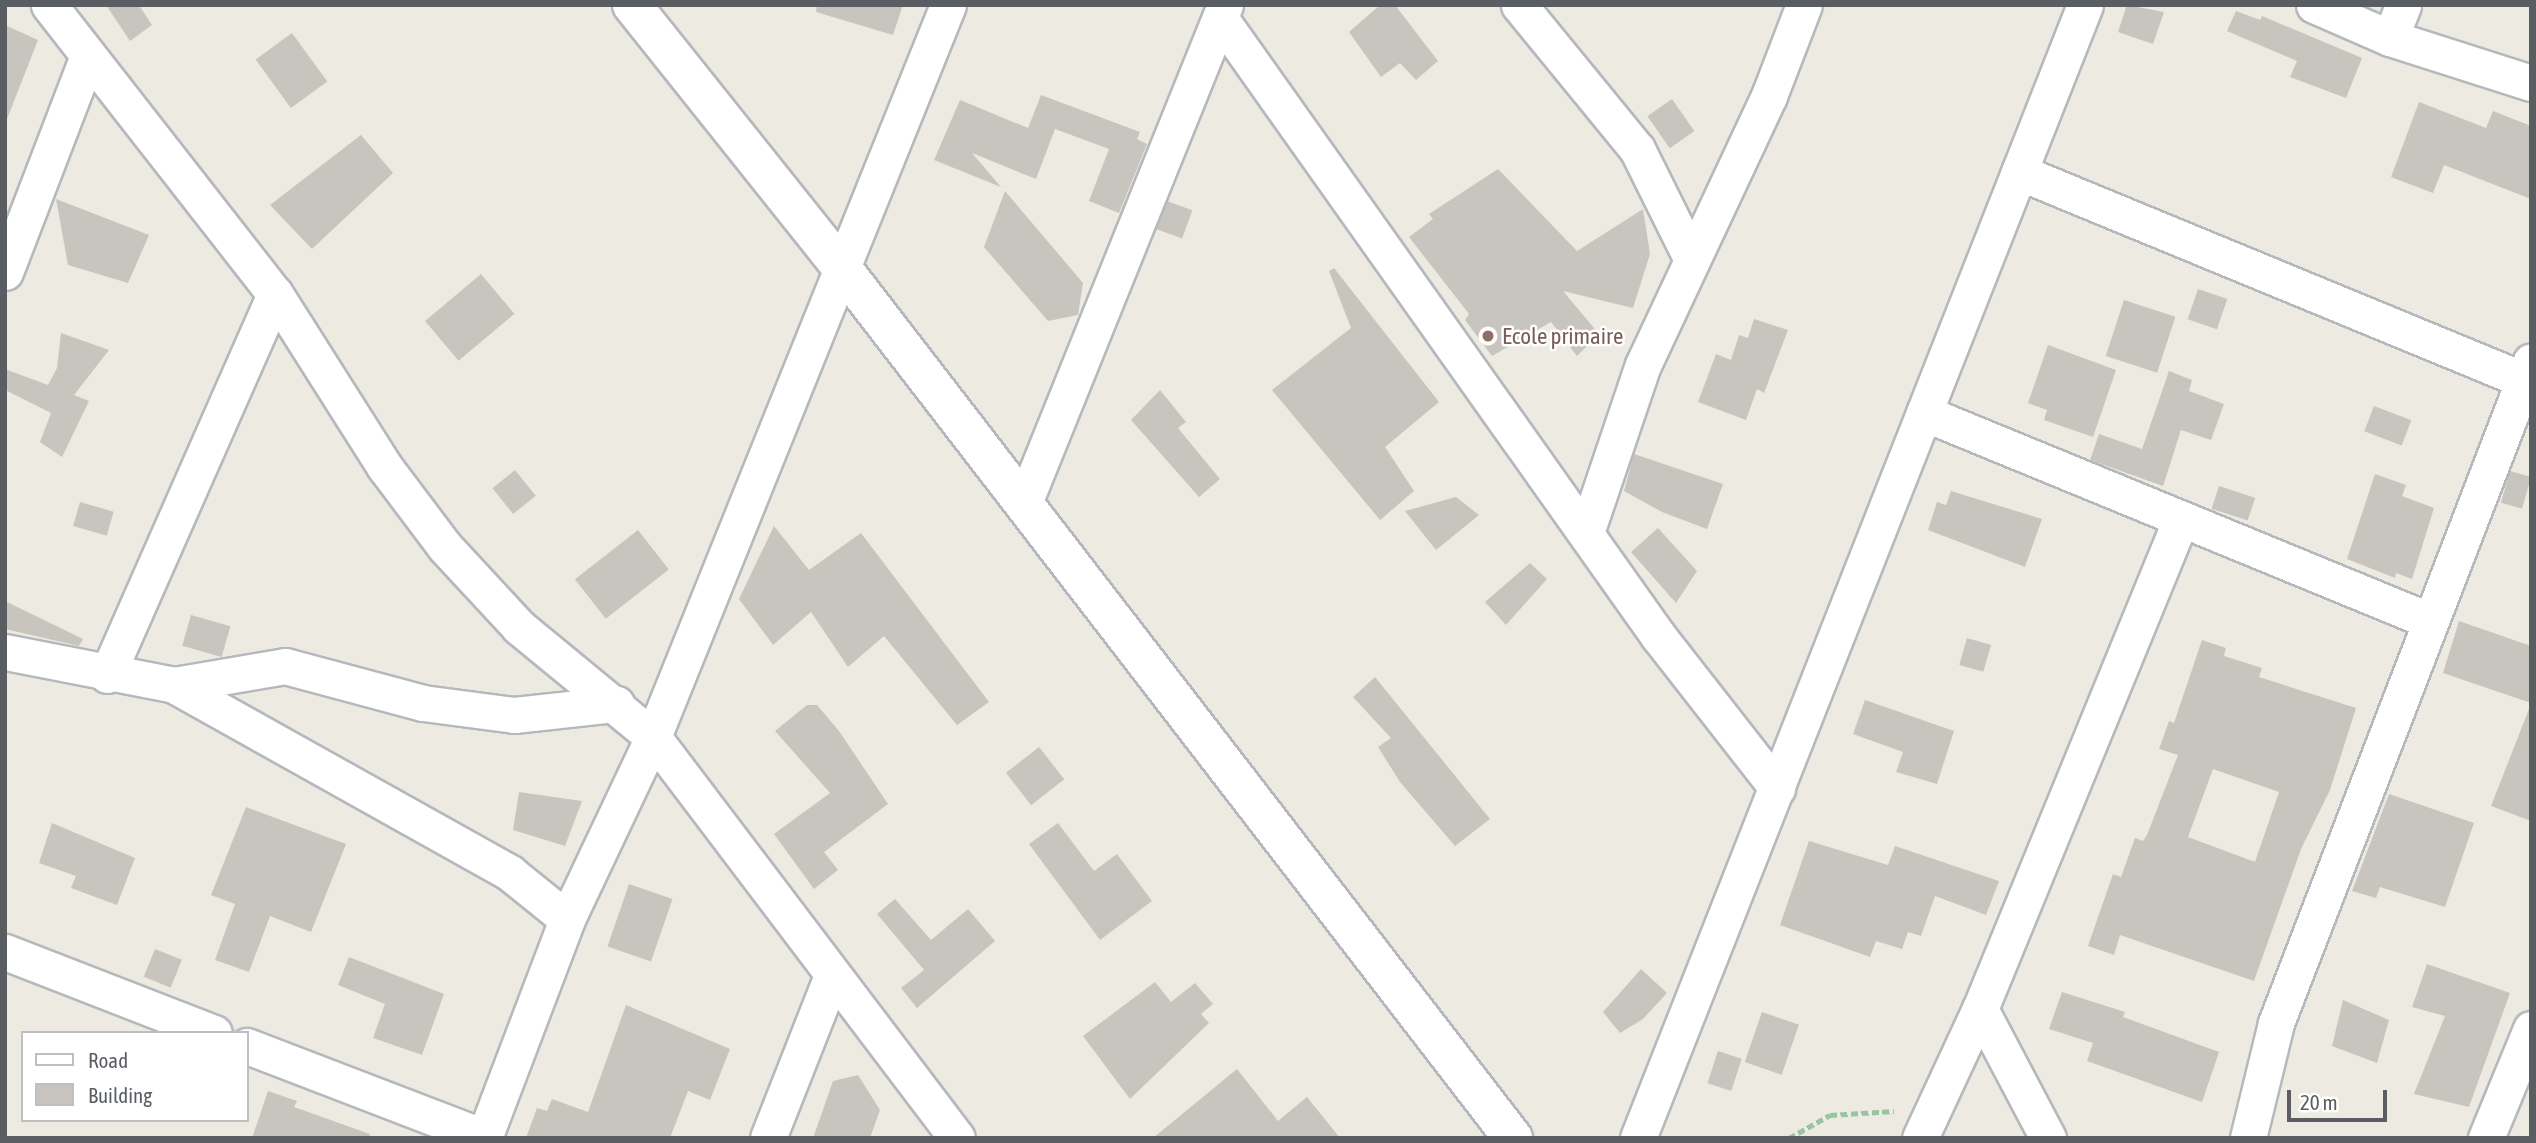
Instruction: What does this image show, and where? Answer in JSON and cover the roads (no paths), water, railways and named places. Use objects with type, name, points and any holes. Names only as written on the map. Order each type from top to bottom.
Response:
[{"type":"street","points":[[49,5],[275,294],[384,466],[445,547],[519,627],[653,737],[831,978],[957,1138]]},
{"type":"street","points":[[632,5],[842,268],[1513,1138]]},
{"type":"street","points":[[248,1046],[484,1138],[567,919],[653,737],[948,5]]},
{"type":"street","points":[[1519,5],[1637,149],[1691,258]]},
{"type":"street","points":[[1587,530],[1643,365],[1769,96],[1804,5]]},
{"type":"street","points":[[1638,1138],[2085,5]]},
{"type":"street","points":[[2314,5],[2390,38],[2531,83]]},
{"type":"street","points":[[2390,38],[2403,5]]},
{"type":"street","points":[[1024,503],[1222,11]]},
{"type":"street","points":[[1222,11],[1587,530],[1659,637],[1777,788]]},
{"type":"street","points":[[5,272],[88,56]]},
{"type":"street","points":[[2019,172],[2528,374],[2428,620],[2276,1023],[2248,1138]]},
{"type":"street","points":[[107,676],[275,294]]},
{"type":"street","points":[[1924,413],[2428,620]]},
{"type":"street","points":[[1920,1138],[1980,1009],[2181,519]]},
{"type":"street","points":[[5,652],[107,676],[174,685],[285,666],[423,703],[514,715],[616,704]]},
{"type":"street","points":[[174,685],[510,873],[567,919]]},
{"type":"street","points":[[5,952],[209,1031]]},
{"type":"street","points":[[768,1138],[831,978]]},
{"type":"street","points":[[1980,1009],[2048,1138]]},
{"type":"street","points":[[2486,1138],[2531,1029]]},
{"type":"place","name":"Ecole primaire","points":[[1488,336]]}]
